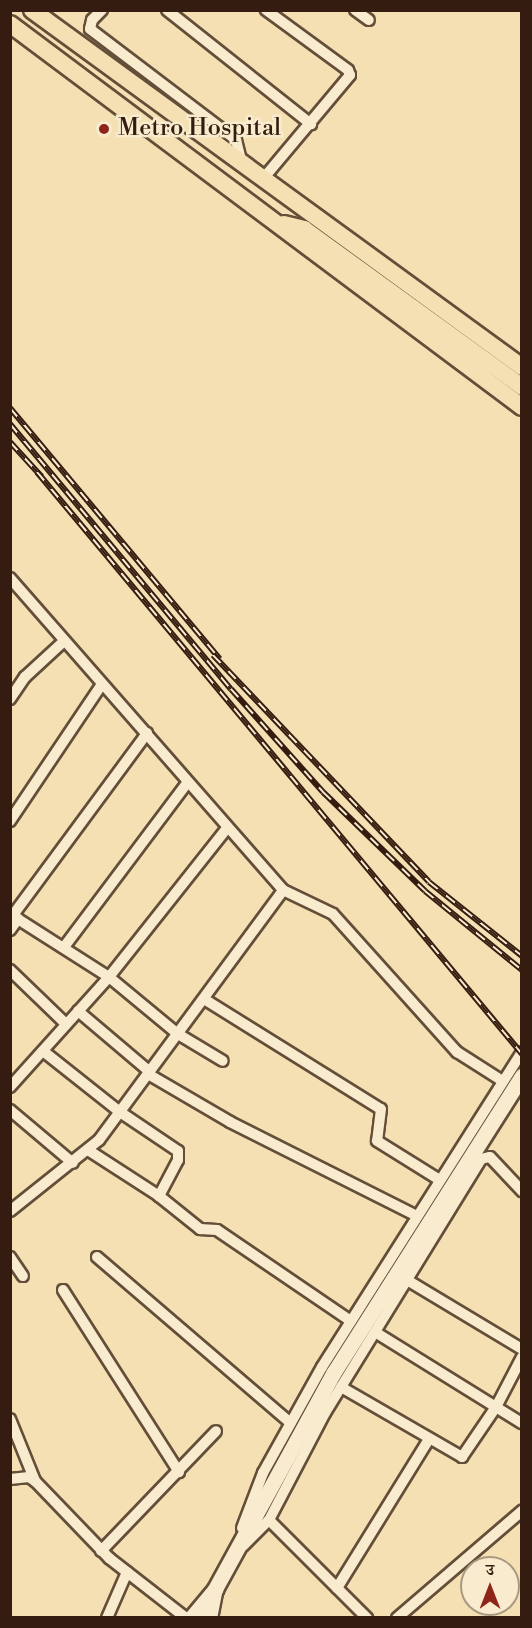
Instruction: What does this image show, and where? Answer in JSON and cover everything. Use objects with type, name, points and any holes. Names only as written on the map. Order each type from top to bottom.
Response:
[{"type":"main road","points":[[32,10],[51,16],[262,180],[522,367]]},
{"type":"main road","points":[[10,24],[522,407]]},
{"type":"main road","points":[[297,204],[304,229]]},
{"type":"main road","points":[[278,223],[304,229],[522,387]]},
{"type":"main road","points":[[191,1617],[215,1589],[334,1372],[522,1076]]},
{"type":"main road","points":[[209,1617],[215,1589]]},
{"type":"street","points":[[102,10],[92,20],[90,29],[236,140],[242,164]]},
{"type":"street","points":[[167,10],[311,124]]},
{"type":"street","points":[[262,180],[347,81],[348,70],[266,10]]},
{"type":"street","points":[[355,10],[369,20]]},
{"type":"street","points":[[10,578],[14,590],[64,641],[147,733],[283,890],[333,914],[457,1052],[501,1080]]},
{"type":"street","points":[[10,699],[26,677],[64,641]]},
{"type":"street","points":[[10,820],[102,684]]},
{"type":"street","points":[[10,930],[14,916],[147,733]]},
{"type":"street","points":[[64,947],[188,782]]},
{"type":"street","points":[[10,1087],[109,977],[227,828]]},
{"type":"street","points":[[13,1205],[88,1150],[120,1112],[283,890]]},
{"type":"street","points":[[14,916],[109,977],[178,1034],[223,1061]]},
{"type":"street","points":[[10,970],[66,1024]]},
{"type":"street","points":[[204,999],[381,1109],[377,1141],[440,1180]]},
{"type":"street","points":[[78,1011],[149,1073],[230,1122],[417,1216]]},
{"type":"street","points":[[43,1051],[120,1112],[178,1151],[178,1160],[159,1196]]},
{"type":"street","points":[[230,1559],[263,1473],[291,1423],[351,1321],[501,1080],[522,1052]]},
{"type":"street","points":[[10,1110],[73,1163]]},
{"type":"street","points":[[88,1150],[159,1196],[200,1229],[217,1230],[351,1321]]},
{"type":"street","points":[[230,1559],[269,1520],[341,1387],[481,1159],[490,1157],[522,1191]]},
{"type":"street","points":[[10,1257],[23,1276]]},
{"type":"street","points":[[97,1257],[291,1423]]},
{"type":"street","points":[[407,1280],[522,1349]]},
{"type":"street","points":[[63,1290],[179,1472]]},
{"type":"street","points":[[375,1332],[522,1423]]},
{"type":"street","points":[[341,1387],[458,1456],[465,1455],[496,1407],[522,1357]]},
{"type":"street","points":[[10,1419],[22,1440],[35,1481]]},
{"type":"street","points":[[101,1551],[216,1431]]},
{"type":"street","points":[[337,1588],[429,1439]]},
{"type":"street","points":[[10,1479],[29,1477],[35,1481],[101,1551],[186,1617]]},
{"type":"street","points":[[397,1617],[522,1510]]},
{"type":"street","points":[[269,1520],[367,1617]]},
{"type":"street","points":[[107,1617],[127,1572]]},
{"type":"railway","points":[[10,408],[220,659]]},
{"type":"railway","points":[[10,424],[231,689],[323,792],[425,891],[522,970]]},
{"type":"railway","points":[[10,442],[42,477]]},
{"type":"railway","points":[[37,472],[522,1054]]},
{"type":"railway","points":[[213,655],[429,882],[522,956]]},
{"type":"place","name":"Metro Hospital","points":[[104,129]]}]
